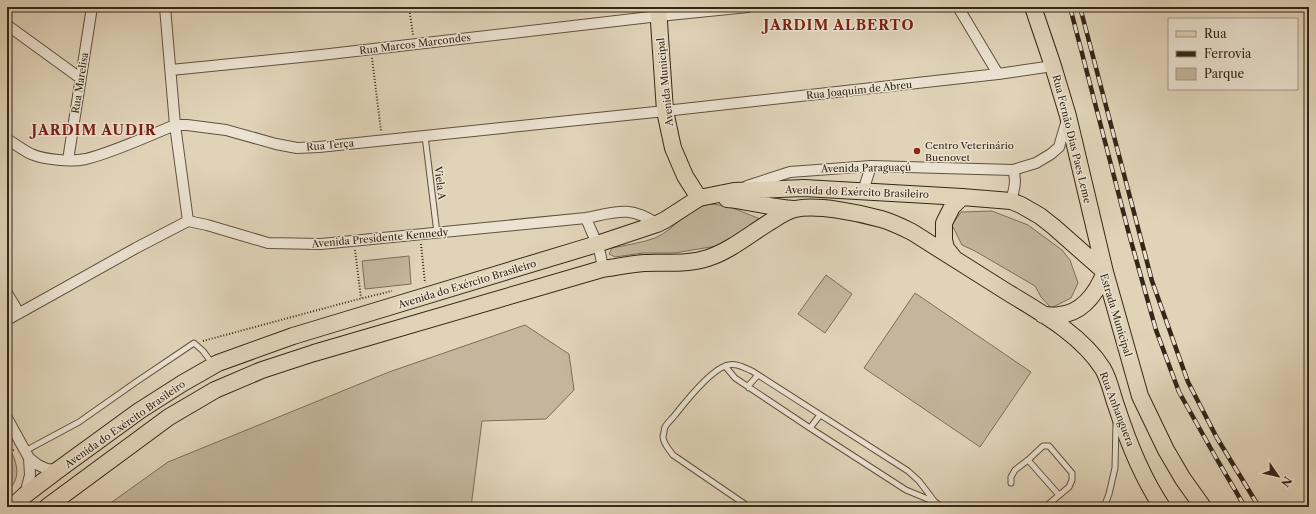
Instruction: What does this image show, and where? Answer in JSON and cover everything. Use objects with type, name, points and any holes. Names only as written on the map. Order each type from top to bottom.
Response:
[{"type":"main road","name":"Rua Fernão Dias Paes Leme","points":[[1033,7],[1068,116],[1105,272]]},
{"type":"main road","name":"Avenida Municipal","points":[[658,11],[665,112],[673,148],[684,176],[699,198]]},
{"type":"main road","name":"Avenida do Exército Brasileiro","points":[[12,507],[25,495],[58,470],[139,411],[214,365],[293,336],[597,244],[657,224],[699,198],[734,191],[804,188],[962,197]]},
{"type":"main road","points":[[955,259],[946,248],[944,240],[944,223],[952,207],[962,197]]},
{"type":"main road","name":"Estrada Municipal","points":[[962,197],[1011,201],[1040,216],[1105,272],[1140,396],[1166,450],[1183,479],[1203,507]]},
{"type":"main road","points":[[699,198],[738,200],[772,208],[794,209]]},
{"type":"main road","name":"Avenida do Exército Brasileiro","points":[[47,507],[169,417],[215,390],[255,372],[314,353],[602,268],[643,263],[688,262],[709,258],[729,249],[764,226],[794,209],[828,209],[882,219],[912,232],[955,259]]},
{"type":"main road","name":"Rua Anhanguera","points":[[955,259],[1072,335],[1097,360],[1108,380],[1116,407],[1139,467],[1162,507]]},
{"type":"main road","points":[[1043,315],[1059,315],[1071,312],[1080,307],[1089,300],[1098,288],[1105,272]]},
{"type":"street","name":"Rua Marelisa","points":[[68,160],[92,7]]},
{"type":"street","points":[[7,320],[136,248],[188,221],[175,125],[165,7]]},
{"type":"street","name":"Rua Marcos Marcondes","points":[[171,70],[414,44],[658,11],[748,7]]},
{"type":"street","points":[[958,7],[998,74]]},
{"type":"street","points":[[7,26],[80,78]]},
{"type":"street","name":"Rua Joaquim de Abreu","points":[[665,112],[998,74],[1053,66]]},
{"type":"street","name":"Rua Terça","points":[[7,139],[31,154],[50,159],[68,160],[85,159],[175,125],[200,126],[226,130],[276,144],[297,148],[665,112]]},
{"type":"street","name":"Avenida Paraguaçú","points":[[734,191],[790,172],[871,166],[1013,170],[1036,163],[1059,147],[1068,116]]},
{"type":"street","points":[[863,191],[871,166]]},
{"type":"street","points":[[1011,201],[1015,184],[1013,170]]},
{"type":"street","name":"Avenida Presidente Kennedy","points":[[188,221],[268,243],[321,244],[586,218],[623,210],[646,216],[657,224]]},
{"type":"street","points":[[586,218],[601,253],[603,260],[602,268]]},
{"type":"street","points":[[7,293],[19,313]]},
{"type":"street","points":[[7,418],[27,454],[38,465],[47,469],[58,470]]},
{"type":"street","points":[[25,495],[30,475],[27,454]]},
{"type":"lane","name":"Viela A","points":[[425,136],[437,233]]},
{"type":"lane","points":[[27,454],[78,422],[194,343],[204,352],[214,365]]},
{"type":"lane","points":[[749,507],[673,455],[664,443],[663,436],[665,427],[707,380],[718,370],[733,364],[758,375],[908,471],[919,480],[935,502]]},
{"type":"lane","points":[[725,366],[735,378],[810,428],[906,490],[935,502],[943,507]]},
{"type":"lane","points":[[749,388],[749,385],[758,375]]},
{"type":"lane","points":[[1104,507],[1109,494],[1115,468],[1116,407]]},
{"type":"lane","points":[[810,428],[820,415]]},
{"type":"lane","points":[[1011,483],[1011,477],[1015,470],[1043,446],[1049,446],[1052,448],[1072,473],[1072,480],[1069,487],[1045,507]]},
{"type":"lane","points":[[1028,460],[1060,495]]},
{"type":"path","points":[[409,7],[414,44]]},
{"type":"path","points":[[371,49],[382,140]]},
{"type":"path","points":[[420,234],[425,283]]},
{"type":"path","points":[[354,241],[361,298]]},
{"type":"path","points":[[194,343],[361,298],[397,290]]},
{"type":"path","points":[[7,452],[13,450]]},
{"type":"path","points":[[7,456],[12,475],[7,484]]},
{"type":"green space","points":[[710,204],[728,206],[760,219],[756,223],[717,246],[674,253],[643,253],[615,257],[609,254],[612,248],[639,243],[655,238],[694,210]]},
{"type":"green space","points":[[992,211],[1028,225],[1062,250],[1070,260],[1078,283],[1071,298],[1051,308],[1041,297],[1035,286],[962,245],[952,225],[961,212]]},
{"type":"green space","points":[[409,256],[411,284],[365,289],[362,261]]},
{"type":"green space","points":[[826,275],[852,294],[825,333],[798,314]]},
{"type":"green space","points":[[915,293],[1031,372],[980,447],[864,368]]},
{"type":"green space","points":[[525,325],[569,354],[574,390],[546,419],[482,421],[471,507],[105,507],[168,462],[389,372]]},
{"type":"green space","points":[[7,446],[14,458],[17,472],[15,481],[7,492]]},
{"type":"railway","points":[[1070,7],[1129,234],[1156,330],[1179,392],[1245,507]]},
{"type":"railway","points":[[1080,7],[1152,281],[1188,382],[1217,438],[1259,507]]},
{"type":"place","name":"Centro Veterinário Buenovet","points":[[917,151]]},
{"type":"district","name":"JARDIM ALBERTO","points":[[839,25]]},
{"type":"district","name":"JARDIM AUDIR","points":[[94,130]]}]
